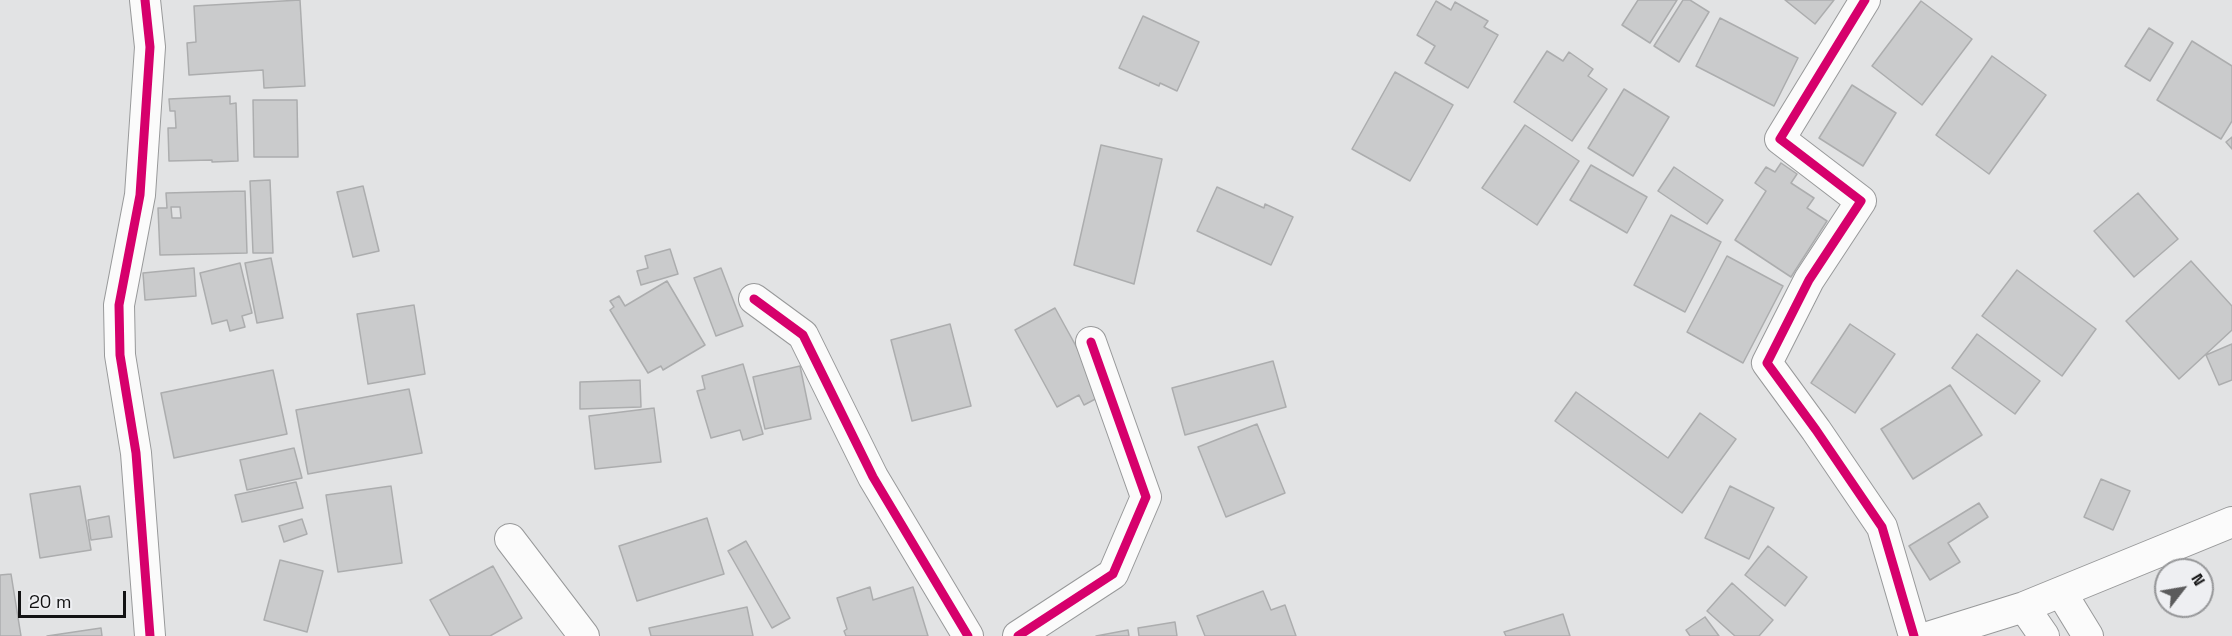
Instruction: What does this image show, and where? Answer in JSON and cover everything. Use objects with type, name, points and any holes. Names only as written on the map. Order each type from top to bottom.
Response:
[{"type":"street","points":[[145,0],[150,47],[140,195],[119,305],[120,356],[136,453],[150,636]]},
{"type":"street","points":[[1865,0],[1780,139],[1861,201],[1809,280],[1767,363],[1882,527],[1914,636]]},
{"type":"street","points":[[754,299],[803,335],[873,477],[968,636]]},
{"type":"street","points":[[1018,636],[1113,574],[1146,497],[1091,342]]},
{"type":"street","points":[[1930,636],[2024,607],[2232,522]]},
{"type":"street","points":[[510,539],[584,636]]},
{"type":"street","points":[[2061,592],[2088,636]]},
{"type":"street","points":[[2024,607],[2044,636]]},
{"type":"building","points":[[300,0],[305,86],[264,88],[263,70],[189,75],[187,43],[196,42],[194,6]]},
{"type":"building","points":[[1638,0],[1677,0],[1650,43],[1622,25]]},
{"type":"building","points":[[1683,0],[1690,0],[1709,12],[1679,62],[1654,46]]},
{"type":"building","points":[[1785,0],[1834,0],[1815,24]]},
{"type":"building","points":[[1436,1],[1451,10],[1455,2],[1488,21],[1484,27],[1498,35],[1468,88],[1425,63],[1435,46],[1417,35]]},
{"type":"building","points":[[1921,1],[1972,39],[1922,105],[1872,66]]},
{"type":"building","points":[[1143,16],[1199,42],[1177,91],[1160,83],[1159,86],[1119,68]]},
{"type":"building","points":[[1720,18],[1798,58],[1774,106],[1696,66]]},
{"type":"building","points":[[2149,28],[2173,43],[2150,81],[2125,66]]},
{"type":"building","points":[[2192,41],[2232,66],[2232,121],[2221,139],[2157,100]]},
{"type":"building","points":[[1547,51],[1563,61],[1569,52],[1593,69],[1588,76],[1607,89],[1572,141],[1514,102]]},
{"type":"building","points":[[1992,56],[2046,95],[1989,174],[1936,135]]},
{"type":"building","points":[[1395,72],[1453,105],[1410,181],[1352,149]]},
{"type":"building","points":[[1852,85],[1896,113],[1863,166],[1819,138]]},
{"type":"building","points":[[1624,89],[1669,117],[1633,176],[1588,148]]},
{"type":"building","points":[[230,96],[230,104],[236,103],[238,161],[169,161],[168,128],[176,128],[175,111],[170,111],[169,99]]},
{"type":"building","points":[[253,100],[297,100],[298,157],[254,157]]},
{"type":"building","points":[[1525,125],[1579,161],[1537,225],[1482,188]]},
{"type":"building","points":[[2232,137],[2232,149],[2226,142]]},
{"type":"building","points":[[1101,145],[1162,159],[1134,284],[1074,265]]},
{"type":"building","points":[[1781,163],[1797,174],[1791,183],[1814,198],[1807,208],[1827,221],[1791,277],[1735,240],[1766,191],[1755,183],[1766,167],[1775,172]]},
{"type":"building","points":[[1591,165],[1647,197],[1627,233],[1570,200]]},
{"type":"building","points":[[1674,167],[1723,200],[1707,224],[1658,191]]},
{"type":"building","points":[[270,180],[273,253],[253,253],[250,181]]},
{"type":"building","points":[[363,186],[379,251],[353,257],[337,192]]},
{"type":"building","points":[[1217,187],[1264,208],[1265,204],[1293,217],[1271,265],[1197,231]]},
{"type":"building","points":[[245,191],[247,253],[160,255],[158,208],[167,208],[166,193]],"holes":[[[171,207],[180,207],[181,218],[172,218]]]},
{"type":"building","points":[[2138,193],[2178,239],[2134,277],[2094,231]]},
{"type":"building","points":[[1671,215],[1721,242],[1685,312],[1634,285]]},
{"type":"building","points":[[670,249],[678,274],[641,285],[637,271],[648,268],[645,256]]},
{"type":"building","points":[[1727,256],[1783,286],[1743,363],[1687,332]]},
{"type":"building","points":[[271,258],[283,318],[257,323],[245,263]]},
{"type":"building","points":[[2191,261],[2232,306],[2232,330],[2179,379],[2126,321]]},
{"type":"building","points":[[240,263],[252,313],[242,316],[245,327],[230,331],[227,320],[212,324],[200,273]]},
{"type":"building","points":[[194,268],[196,296],[145,300],[143,273]]},
{"type":"building","points":[[721,268],[743,326],[716,336],[694,278]]},
{"type":"building","points":[[2017,270],[2096,329],[2062,376],[1982,316]]},
{"type":"building","points":[[667,281],[705,345],[663,370],[661,366],[648,373],[610,310],[614,307],[610,301],[619,296],[625,306]]},
{"type":"building","points":[[414,305],[425,374],[368,384],[357,314]]},
{"type":"building","points":[[1055,308],[1103,395],[1084,405],[1079,395],[1057,407],[1015,330]]},
{"type":"building","points":[[950,324],[971,406],[912,421],[891,340]]},
{"type":"building","points":[[1850,324],[1895,354],[1855,413],[1811,383]]},
{"type":"building","points":[[1977,334],[2040,381],[2015,414],[1952,368]]},
{"type":"building","points":[[2232,344],[2232,380],[2219,385],[2206,355]]},
{"type":"building","points":[[1273,361],[1286,407],[1185,435],[1172,388]]},
{"type":"building","points":[[743,364],[763,434],[743,440],[740,430],[711,438],[697,391],[705,389],[702,376]]},
{"type":"building","points":[[800,366],[811,419],[765,429],[753,377]]},
{"type":"building","points":[[273,370],[287,434],[174,458],[161,393]]},
{"type":"building","points":[[640,380],[641,407],[580,409],[580,382]]},
{"type":"building","points":[[1950,385],[1982,435],[1913,479],[1881,429]]},
{"type":"building","points":[[409,389],[422,453],[308,474],[296,410]]},
{"type":"building","points":[[1576,392],[1668,458],[1700,413],[1736,439],[1682,513],[1555,421]]},
{"type":"building","points":[[654,408],[661,462],[595,469],[589,416]]},
{"type":"building","points":[[1257,424],[1285,493],[1226,517],[1198,447]]},
{"type":"building","points":[[294,448],[302,478],[247,490],[240,460]]},
{"type":"building","points":[[2101,479],[2130,491],[2113,530],[2084,517]]},
{"type":"building","points":[[296,482],[303,508],[242,522],[235,495]]},
{"type":"building","points":[[80,486],[91,550],[40,558],[30,494]]},
{"type":"building","points":[[391,486],[402,563],[338,572],[326,495]]},
{"type":"building","points":[[1730,486],[1774,508],[1749,559],[1705,538]]},
{"type":"building","points":[[1979,503],[1988,517],[1948,543],[1960,562],[1930,580],[1909,546]]},
{"type":"building","points":[[109,516],[112,537],[91,540],[88,520]]},
{"type":"building","points":[[707,518],[724,574],[637,601],[619,546]]},
{"type":"building","points":[[302,519],[307,534],[284,542],[279,526]]},
{"type":"building","points":[[746,541],[790,618],[772,628],[728,551]]},
{"type":"building","points":[[1768,546],[1807,577],[1785,606],[1745,575]]},
{"type":"building","points":[[280,560],[323,571],[307,632],[264,620]]},
{"type":"building","points":[[493,566],[522,618],[490,636],[450,636],[430,600]]},
{"type":"building","points":[[11,574],[21,636],[0,636],[0,575]]},
{"type":"building","points":[[1732,583],[1773,620],[1759,636],[1735,636],[1707,611]]},
{"type":"building","points":[[870,587],[873,600],[913,587],[928,636],[846,636],[844,631],[847,629],[837,598]]},
{"type":"building","points":[[1263,591],[1271,610],[1285,605],[1296,636],[1205,636],[1197,616]]},
{"type":"building","points":[[747,607],[753,636],[651,636],[649,628]]},
{"type":"building","points":[[1563,614],[1570,636],[1506,636],[1504,632]]},
{"type":"building","points":[[1705,617],[1719,636],[1690,636],[1686,630]]},
{"type":"building","points":[[1175,622],[1177,636],[1139,636],[1138,628]]},
{"type":"building","points":[[101,628],[102,636],[47,636]]},
{"type":"building","points":[[1128,630],[1129,636],[1096,636]]},
{"type":"cycle path","points":[[145,0],[150,47],[140,195],[119,305],[120,355],[136,453],[150,636]]},
{"type":"cycle path","points":[[1865,0],[1780,139],[1861,201],[1809,280],[1767,363],[1882,527],[1914,636]]},
{"type":"cycle path","points":[[754,299],[803,335],[873,477],[968,636]]},
{"type":"cycle path","points":[[1018,636],[1113,574],[1146,497],[1091,342]]}]
